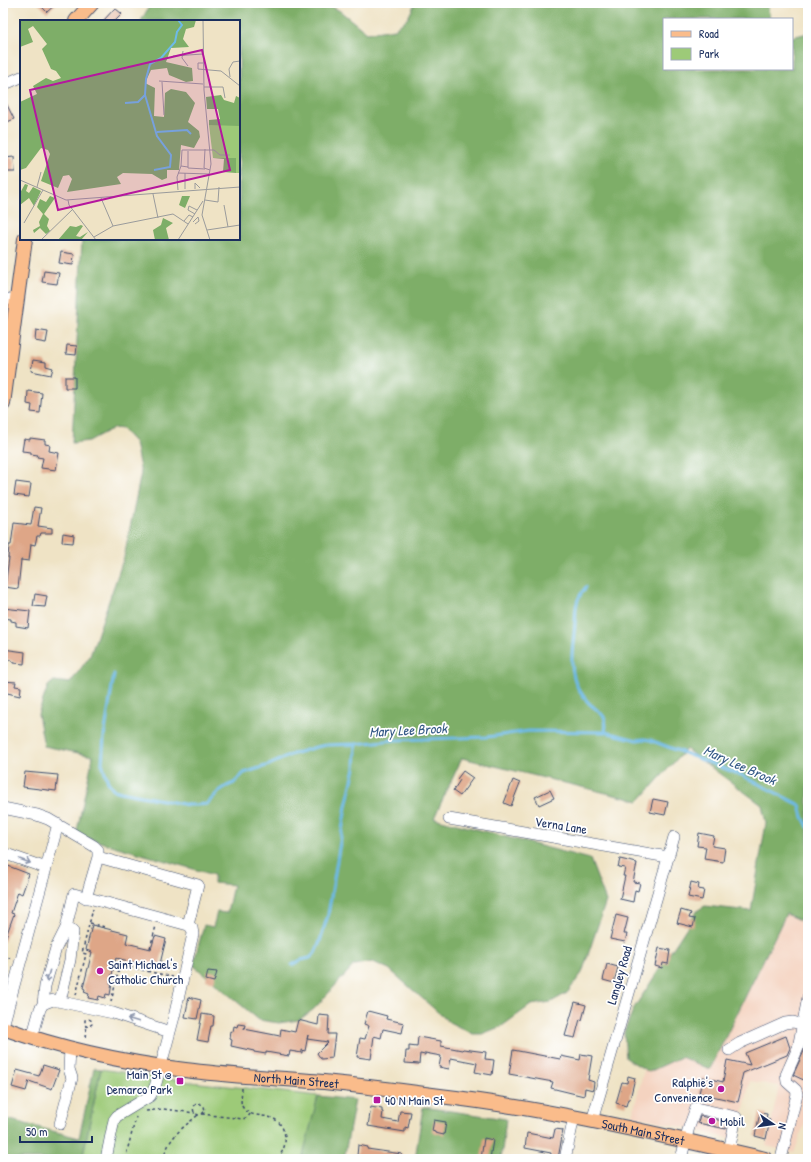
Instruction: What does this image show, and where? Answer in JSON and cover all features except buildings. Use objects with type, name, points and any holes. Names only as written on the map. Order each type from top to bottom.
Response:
[{"type":"main road","points":[[77,20],[92,3]]},
{"type":"main road","points":[[3,404],[25,240]]},
{"type":"main road","name":"North Main Street","points":[[3,1027],[32,1038],[70,1049],[161,1067],[216,1074],[326,1083],[435,1095],[509,1106],[592,1121]]},
{"type":"main road","name":"South Main Street","points":[[592,1121],[765,1159]]},
{"type":"street","points":[[3,85],[19,77]]},
{"type":"street","points":[[3,300],[17,298]]},
{"type":"street","points":[[3,808],[37,814],[58,824],[97,848],[98,856],[86,898]]},
{"type":"street","name":"Verna Lane","points":[[449,819],[668,857]]},
{"type":"street","points":[[3,1027],[58,824]]},
{"type":"street","name":"Langley Road","points":[[592,1121],[674,837]]},
{"type":"street","points":[[3,853],[46,868]]},
{"type":"street","points":[[98,856],[198,885],[188,925]]},
{"type":"street","points":[[32,1038],[40,1009],[43,1004],[45,986],[56,948],[66,928],[74,894],[188,925],[192,928],[193,934],[183,979],[155,1087],[150,1096],[117,1116],[114,1120],[106,1159]]},
{"type":"street","points":[[60,1001],[70,960],[73,932],[72,930],[66,928]]},
{"type":"street","points":[[782,1159],[797,1094],[796,1090],[787,1082],[786,1075],[796,1053],[805,1025],[808,997]]},
{"type":"street","points":[[43,1004],[53,1000],[60,1001],[113,1013],[170,1032]]},
{"type":"street","points":[[729,1050],[740,1043],[781,1024],[789,1022],[805,1025]]},
{"type":"street","points":[[60,1124],[72,1078],[69,1069],[70,1049]]},
{"type":"street","points":[[681,1159],[685,1141],[696,1108],[736,1117],[729,1151]]},
{"type":"street","points":[[566,1159],[574,1117]]},
{"type":"path","points":[[75,997],[86,954],[82,953],[92,913]]},
{"type":"path","points":[[90,923],[105,927]]},
{"type":"path","points":[[150,948],[155,930]]},
{"type":"path","points":[[3,955],[9,957]]},
{"type":"path","points":[[110,1006],[120,965],[183,979]]},
{"type":"path","points":[[85,1037],[87,1026]]},
{"type":"path","points":[[243,1085],[242,1106],[246,1111],[274,1119],[282,1128],[285,1145],[277,1159]]},
{"type":"path","points":[[195,1113],[193,1108],[199,1103],[205,1108],[205,1111],[202,1114]]},
{"type":"path","points":[[143,1111],[163,1109],[195,1113],[198,1115]]},
{"type":"path","points":[[164,1159],[170,1140],[198,1115],[202,1114],[243,1119],[248,1117],[250,1113]]},
{"type":"path","points":[[125,1159],[138,1114]]},
{"type":"path","points":[[164,1159],[171,1155],[191,1159]]},
{"type":"shaded area","points":[[782,912],[808,925],[808,1115],[794,1153],[766,1146],[779,1086],[750,1081],[737,1140],[632,1115],[652,1041],[709,1050],[702,1070],[705,1070]]},
{"type":"green space","points":[[151,3],[325,3],[340,11],[367,33],[395,29],[408,18],[415,3],[767,3],[770,18],[663,18],[663,70],[793,70],[793,37],[808,33],[808,924],[786,914],[710,1069],[681,1057],[649,1072],[626,1058],[624,1032],[634,1008],[698,910],[705,906],[751,911],[766,823],[762,805],[686,749],[639,801],[462,758],[434,818],[590,859],[606,901],[582,973],[567,993],[551,1002],[531,1005],[502,1026],[482,1034],[473,1034],[449,1022],[389,969],[373,962],[354,965],[314,1009],[299,1020],[279,1023],[259,1020],[193,965],[204,925],[213,927],[217,912],[227,913],[233,885],[214,883],[214,875],[76,835],[93,756],[44,746],[38,714],[48,686],[54,681],[70,683],[90,656],[124,557],[141,473],[135,443],[122,429],[113,428],[89,441],[72,443],[82,240],[240,240],[240,20],[142,20]]},
{"type":"green space","points":[[94,1068],[101,1069],[82,1159],[3,1159],[3,1118],[79,1138]]},
{"type":"green space","points":[[101,1069],[182,1081],[318,1096],[304,1159],[82,1159]]},
{"type":"green space","points":[[318,1096],[355,1100],[344,1159],[302,1159]]},
{"type":"green space","points":[[423,1107],[506,1119],[501,1159],[415,1159]]},
{"type":"waterway","points":[[586,587],[579,597],[576,608],[572,655],[573,672],[578,688],[584,697],[605,719],[605,732]]},
{"type":"waterway","name":"Mary Lee Brook","points":[[114,674],[104,737],[102,763],[108,782],[114,790],[121,792],[188,805],[207,804],[219,791],[234,783],[244,773],[269,765],[293,754],[326,745],[395,740],[487,737],[529,731],[605,732],[637,740],[650,740],[741,775],[800,805],[803,817],[808,827]]},
{"type":"waterway","points":[[292,965],[301,960],[310,958],[315,953],[328,915],[346,806],[355,768],[356,744]]},
{"type":"place","name":"Saint Michael's Catholic Church","points":[[100,971]]},
{"type":"place","name":"Main St @ Demarco Park","points":[[180,1081]]},
{"type":"place","name":"Ralphie's Convenience","points":[[721,1089]]},
{"type":"place","name":"40 N Main St","points":[[377,1100]]},
{"type":"place","name":"Mobil","points":[[712,1121]]}]
